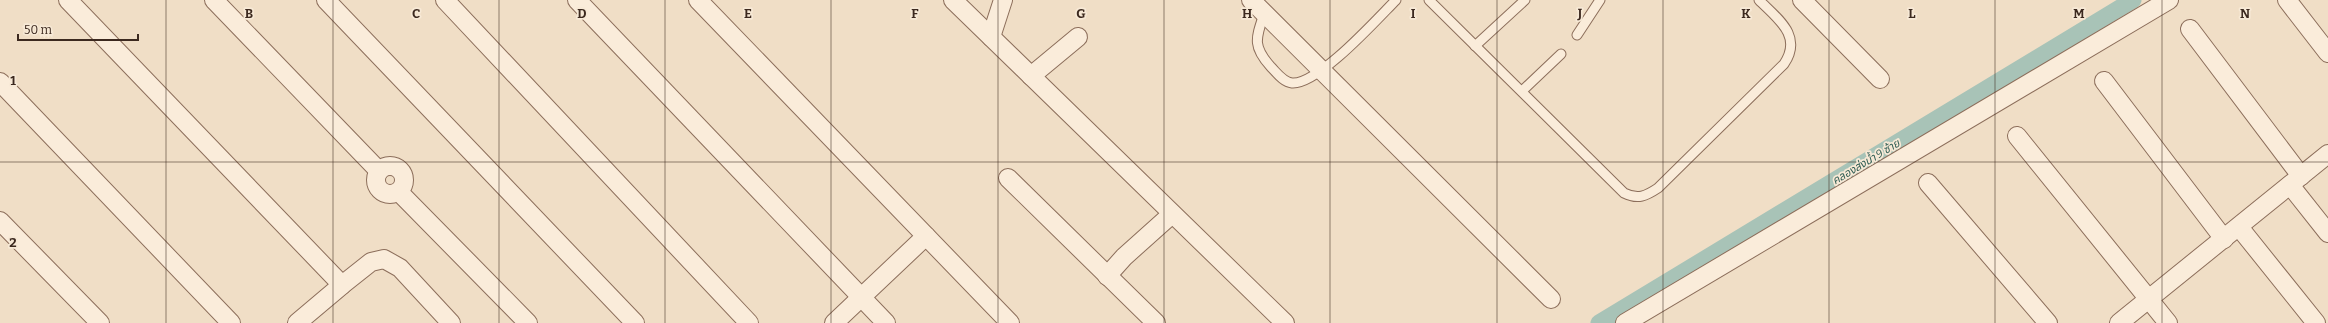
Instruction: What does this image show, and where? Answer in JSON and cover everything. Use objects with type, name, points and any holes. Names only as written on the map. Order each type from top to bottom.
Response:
[{"type":"street","points":[[68,0],[342,285]]},
{"type":"street","points":[[214,0],[379,171],[376,178],[376,185],[380,191],[392,195],[399,192],[528,323]]},
{"type":"street","points":[[326,0],[635,323]]},
{"type":"street","points":[[445,0],[749,323]]},
{"type":"street","points":[[577,0],[886,323]]},
{"type":"street","points":[[698,0],[1010,323]]},
{"type":"street","points":[[953,0],[1285,323]]},
{"type":"street","points":[[991,37],[1004,0]]},
{"type":"street","points":[[1251,0],[1551,299]]},
{"type":"street","points":[[1802,0],[1880,79]]},
{"type":"street","points":[[1625,323],[2169,0]]},
{"type":"street","points":[[2287,0],[2328,53]]},
{"type":"street","points":[[2190,29],[2296,180],[2328,233]]},
{"type":"street","points":[[1031,76],[1078,37]]},
{"type":"street","points":[[2104,81],[2224,238]]},
{"type":"street","points":[[0,82],[231,323]]},
{"type":"street","points":[[2017,136],[2168,323]]},
{"type":"street","points":[[2119,323],[2328,154]]},
{"type":"street","points":[[1008,178],[1156,323]]},
{"type":"street","points":[[1928,183],[2048,323]]},
{"type":"street","points":[[1107,276],[1124,257],[1172,214]]},
{"type":"street","points":[[0,221],[100,323]]},
{"type":"street","points":[[2239,227],[2316,323]]},
{"type":"street","points":[[834,323],[926,236]]},
{"type":"street","points":[[302,321],[342,285],[371,262],[384,259],[400,268],[451,323]]},
{"type":"lane","points":[[1264,14],[1256,38],[1257,46],[1263,58],[1282,79],[1292,83],[1301,82],[1322,72],[1396,0]]},
{"type":"lane","points":[[1429,0],[1624,193],[1634,198],[1646,196],[1658,188],[1784,64],[1791,54],[1791,40],[1784,26],[1758,0]]},
{"type":"lane","points":[[1475,46],[1525,0]]},
{"type":"lane","points":[[1577,35],[1600,0]]},
{"type":"lane","points":[[1522,92],[1561,54]]},
{"type":"waterway","name":"คลองส่งน้ำ 9 ซ้าย","points":[[1599,323],[2133,0]]}]
